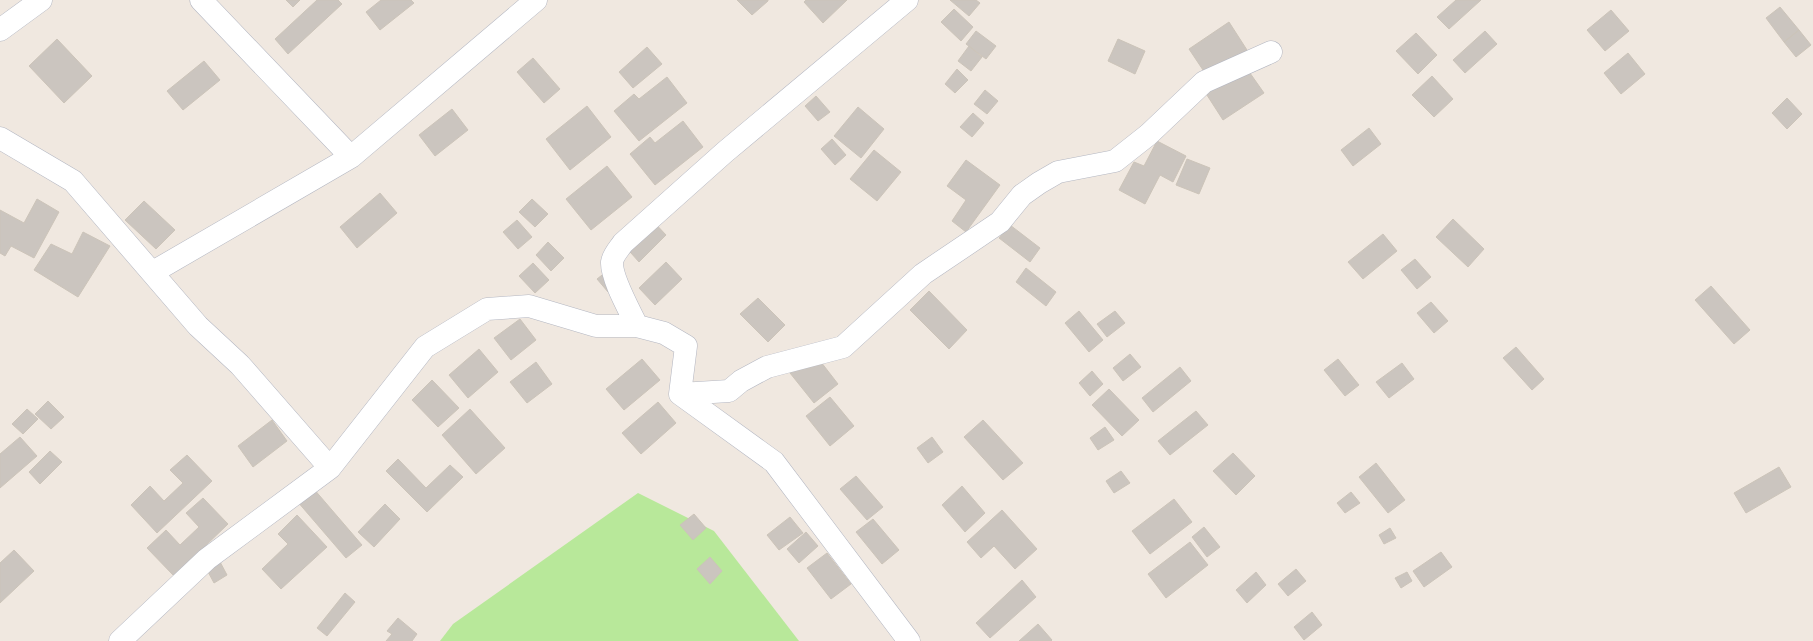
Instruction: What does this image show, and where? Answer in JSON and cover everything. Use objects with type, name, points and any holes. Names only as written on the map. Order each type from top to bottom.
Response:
[{"type":"street","points":[[0,30],[40,0]]},
{"type":"street","points":[[201,0],[351,157]]},
{"type":"street","points":[[153,272],[351,157],[536,0]]},
{"type":"street","points":[[637,326],[621,293],[613,271],[612,262],[614,255],[623,243],[725,152],[907,0]]},
{"type":"street","points":[[680,394],[729,391],[741,381],[767,367],[843,347],[923,274],[1000,222],[1022,195],[1039,183],[1058,172],[1115,161],[1148,135],[1204,82],[1271,52]]},
{"type":"street","points":[[0,138],[73,182],[153,272],[198,326],[240,365],[330,468]]},
{"type":"street","points":[[120,641],[207,559],[330,468],[425,347],[487,310],[529,306],[596,326],[637,326],[664,333],[686,346],[680,394]]},
{"type":"street","points":[[680,394],[774,462],[909,641]]},
{"type":"green space","points":[[638,493],[714,531],[799,641],[440,641],[453,624]]},
{"type":"building","points":[[286,0],[300,0],[293,7]]},
{"type":"building","points":[[317,0],[338,0],[342,4],[288,54],[275,39]]},
{"type":"building","points":[[381,0],[411,0],[414,3],[380,30],[366,12]]},
{"type":"building","points":[[737,0],[768,0],[768,1],[752,15]]},
{"type":"building","points":[[806,0],[847,0],[823,23],[804,2]]},
{"type":"building","points":[[950,0],[976,0],[980,3],[969,16]]},
{"type":"building","points":[[1456,0],[1481,0],[1449,29],[1437,17]]},
{"type":"building","points":[[1780,7],[1799,30],[1784,42],[1766,18]]},
{"type":"building","points":[[954,9],[973,27],[961,41],[941,22]]},
{"type":"building","points":[[1611,10],[1629,31],[1605,51],[1587,30]]},
{"type":"building","points":[[1229,22],[1247,50],[1207,76],[1189,49]]},
{"type":"building","points":[[1799,30],[1811,45],[1796,57],[1784,42]]},
{"type":"building","points":[[976,31],[996,46],[986,59],[966,44]]},
{"type":"building","points":[[1485,31],[1497,44],[1465,73],[1453,60]]},
{"type":"building","points":[[1416,33],[1437,55],[1418,74],[1396,51]]},
{"type":"building","points":[[57,39],[92,76],[64,103],[29,66]]},
{"type":"building","points":[[1118,39],[1145,51],[1135,74],[1108,61]]},
{"type":"building","points":[[969,46],[982,57],[971,71],[958,61]]},
{"type":"building","points":[[647,47],[662,64],[633,88],[619,72]]},
{"type":"building","points":[[1628,53],[1645,74],[1621,94],[1604,73]]},
{"type":"building","points":[[533,58],[560,89],[544,103],[517,72]]},
{"type":"building","points":[[204,61],[220,80],[183,110],[167,91]]},
{"type":"building","points":[[1245,66],[1264,93],[1223,120],[1205,92]]},
{"type":"building","points":[[957,69],[968,80],[955,93],[945,84]]},
{"type":"building","points":[[1432,76],[1453,99],[1434,117],[1412,95]]},
{"type":"building","points":[[667,77],[687,103],[639,141],[614,111],[634,94],[639,99]]},
{"type":"building","points":[[985,90],[998,101],[987,114],[974,104]]},
{"type":"building","points":[[816,96],[830,112],[818,121],[805,106]]},
{"type":"building","points":[[1787,98],[1802,114],[1787,129],[1772,113]]},
{"type":"building","points":[[587,106],[611,137],[570,170],[546,139]]},
{"type":"building","points":[[858,107],[884,129],[861,158],[834,136]]},
{"type":"building","points":[[452,109],[468,130],[435,156],[419,135]]},
{"type":"building","points":[[973,113],[984,123],[972,137],[960,127]]},
{"type":"building","points":[[683,121],[703,147],[655,185],[630,154],[650,137],[655,143]]},
{"type":"building","points":[[1369,128],[1381,144],[1353,166],[1341,150]]},
{"type":"building","points":[[832,139],[846,155],[835,165],[821,149]]},
{"type":"building","points":[[1157,141],[1186,156],[1173,182],[1160,175],[1145,204],[1119,190],[1134,162],[1144,166]]},
{"type":"building","points":[[874,150],[901,172],[877,201],[850,179]]},
{"type":"building","points":[[1187,159],[1210,168],[1199,194],[1176,185]]},
{"type":"building","points":[[966,160],[1000,185],[966,232],[952,221],[966,200],[947,186]]},
{"type":"building","points":[[607,166],[632,197],[591,230],[566,199]]},
{"type":"building","points":[[380,193],[397,213],[357,248],[340,227]]},
{"type":"building","points":[[37,199],[59,212],[34,258],[11,246],[5,256],[0,253],[0,210],[24,223]]},
{"type":"building","points":[[532,199],[548,214],[535,227],[519,212]]},
{"type":"building","points":[[144,201],[175,230],[156,249],[125,220]]},
{"type":"building","points":[[651,219],[666,235],[639,262],[623,244]]},
{"type":"building","points":[[1453,219],[1484,249],[1468,267],[1436,237]]},
{"type":"building","points":[[517,220],[532,237],[518,249],[503,232]]},
{"type":"building","points":[[1010,225],[1040,248],[1030,262],[999,238]]},
{"type":"building","points":[[83,232],[110,246],[78,297],[34,270],[51,244],[72,254]]},
{"type":"building","points":[[1383,234],[1397,251],[1363,279],[1348,262]]},
{"type":"building","points":[[548,242],[564,258],[551,271],[536,255]]},
{"type":"building","points":[[1415,259],[1431,277],[1417,289],[1401,270]]},
{"type":"building","points":[[666,262],[682,279],[655,305],[639,288]]},
{"type":"building","points":[[533,263],[549,280],[535,293],[519,276]]},
{"type":"building","points":[[611,268],[621,281],[608,292],[597,279]]},
{"type":"building","points":[[1026,268],[1056,292],[1046,306],[1016,282]]},
{"type":"building","points":[[1711,286],[1750,330],[1734,344],[1695,300]]},
{"type":"building","points":[[929,291],[967,330],[949,349],[910,310]]},
{"type":"building","points":[[758,298],[785,325],[768,342],[740,314]]},
{"type":"building","points":[[1431,302],[1448,321],[1434,333],[1417,313]]},
{"type":"building","points":[[1079,311],[1103,340],[1089,352],[1065,323]]},
{"type":"building","points":[[1115,311],[1125,323],[1107,337],[1097,324]]},
{"type":"building","points":[[520,319],[536,340],[511,360],[494,338]]},
{"type":"building","points":[[1516,347],[1544,379],[1532,390],[1503,358]]},
{"type":"building","points":[[479,349],[498,372],[468,398],[449,375]]},
{"type":"building","points":[[814,353],[838,384],[814,403],[790,373]]},
{"type":"building","points":[[1130,354],[1141,367],[1123,381],[1113,368]]},
{"type":"building","points":[[642,359],[660,380],[624,410],[606,389]]},
{"type":"building","points":[[1338,359],[1359,385],[1345,396],[1324,370]]},
{"type":"building","points":[[536,362],[552,384],[527,403],[510,382]]},
{"type":"building","points":[[1402,363],[1414,379],[1389,398],[1376,382]]},
{"type":"building","points":[[1180,367],[1191,381],[1153,412],[1142,398]]},
{"type":"building","points":[[1092,371],[1103,384],[1090,396],[1079,383]]},
{"type":"building","points":[[432,380],[459,408],[438,427],[412,400]]},
{"type":"building","points":[[1109,389],[1139,420],[1122,436],[1092,405]]},
{"type":"building","points":[[830,397],[854,426],[830,446],[806,416]]},
{"type":"building","points":[[48,401],[64,417],[51,429],[35,414]]},
{"type":"building","points":[[658,402],[676,423],[641,454],[622,433]]},
{"type":"building","points":[[27,409],[38,419],[23,434],[12,424]]},
{"type":"building","points":[[470,409],[505,448],[476,474],[442,435]]},
{"type":"building","points":[[1196,411],[1208,425],[1170,455],[1158,441]]},
{"type":"building","points":[[272,420],[287,441],[253,467],[238,446]]},
{"type":"building","points":[[983,420],[1023,463],[1003,480],[964,437]]},
{"type":"building","points":[[1105,427],[1114,440],[1098,450],[1090,438]]},
{"type":"building","points":[[20,437],[37,456],[0,488],[0,454]]},
{"type":"building","points":[[932,437],[943,452],[928,463],[917,448]]},
{"type":"building","points":[[50,451],[62,462],[40,484],[29,472]]},
{"type":"building","points":[[1233,453],[1255,476],[1236,495],[1213,471]]},
{"type":"building","points":[[187,455],[212,481],[157,533],[131,505],[150,486],[164,501],[183,483],[170,470]]},
{"type":"building","points":[[398,459],[426,488],[450,465],[463,477],[427,512],[386,471]]},
{"type":"building","points":[[1376,463],[1405,500],[1388,513],[1359,477]]},
{"type":"building","points":[[1779,467],[1791,487],[1746,513],[1734,493]]},
{"type":"building","points":[[1121,471],[1130,483],[1114,493],[1106,481]]},
{"type":"building","points":[[856,476],[883,507],[867,520],[840,489]]},
{"type":"building","points":[[962,486],[985,513],[965,532],[942,505]]},
{"type":"building","points":[[313,488],[362,545],[346,558],[297,501]]},
{"type":"building","points":[[1351,492],[1360,503],[1345,513],[1337,503]]},
{"type":"building","points":[[203,498],[228,524],[174,576],[147,548],[166,530],[180,545],[199,527],[186,513]]},
{"type":"building","points":[[1174,499],[1192,522],[1150,554],[1132,531]]},
{"type":"building","points":[[385,504],[400,519],[374,547],[358,532]]},
{"type":"building","points":[[1002,510],[1037,549],[1015,569],[994,546],[981,558],[967,542]]},
{"type":"building","points":[[694,514],[706,528],[693,540],[680,525]]},
{"type":"building","points":[[297,515],[327,547],[281,589],[262,569],[288,544],[278,534]]},
{"type":"building","points":[[790,517],[803,533],[779,550],[767,535]]},
{"type":"building","points":[[873,519],[899,550],[882,564],[856,532]]},
{"type":"building","points":[[1204,527],[1220,547],[1207,557],[1192,537]]},
{"type":"building","points":[[1390,528],[1396,538],[1384,544],[1379,535]]},
{"type":"building","points":[[806,532],[818,546],[799,563],[787,549]]},
{"type":"building","points":[[1190,542],[1208,565],[1166,598],[1148,574]]},
{"type":"building","points":[[14,550],[34,571],[0,603],[0,563]]},
{"type":"building","points":[[1441,552],[1452,567],[1424,587],[1413,571]]},
{"type":"building","points":[[827,553],[851,584],[831,599],[807,568]]},
{"type":"building","points":[[710,557],[722,571],[710,584],[697,569]]},
{"type":"building","points":[[219,560],[227,575],[214,583],[206,568]]},
{"type":"building","points":[[1296,569],[1306,581],[1288,596],[1278,584]]},
{"type":"building","points":[[1256,572],[1266,585],[1247,603],[1236,590]]},
{"type":"building","points":[[1407,572],[1412,581],[1401,588],[1395,578]]},
{"type":"building","points":[[1022,580],[1036,597],[990,638],[976,623]]},
{"type":"building","points":[[345,593],[355,602],[327,636],[317,628]]},
{"type":"building","points":[[1312,612],[1322,625],[1304,640],[1294,627]]},
{"type":"building","points":[[398,618],[417,634],[412,641],[386,641],[392,634],[387,631]]},
{"type":"building","points":[[1038,624],[1052,640],[1051,641],[1019,641]]}]
